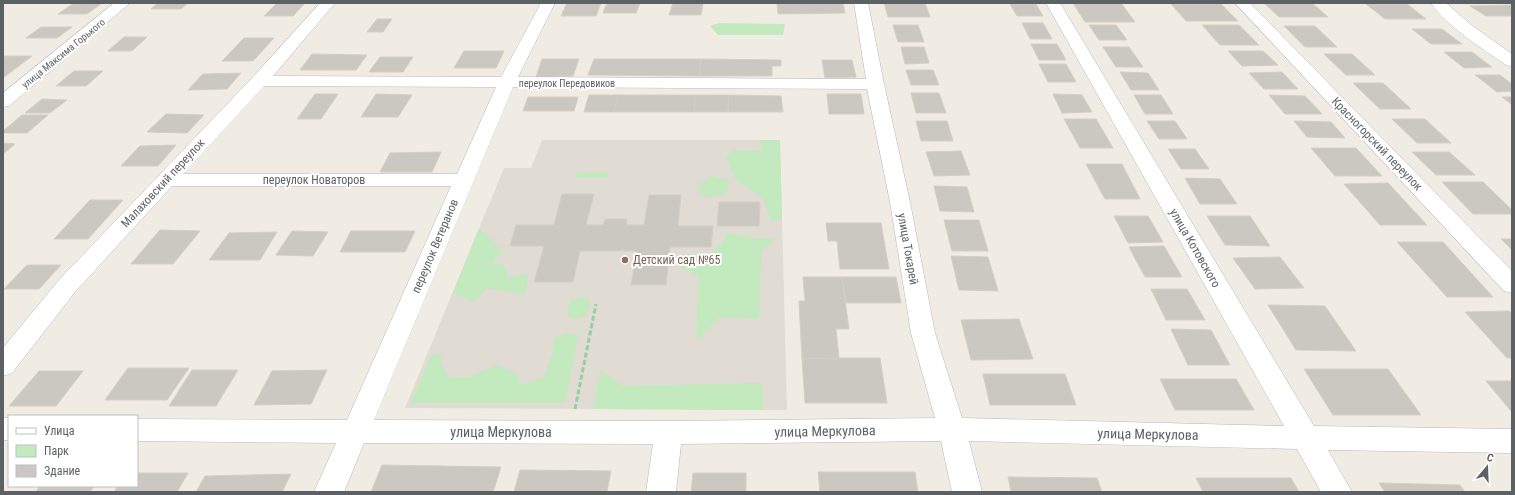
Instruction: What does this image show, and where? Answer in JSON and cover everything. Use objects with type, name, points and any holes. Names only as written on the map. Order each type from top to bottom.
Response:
[{"type":"street","name":"улица Максима Горького","points":[[3,102],[123,3]]},
{"type":"street","name":"Малаховский переулок","points":[[3,366],[67,286],[259,81],[328,3]]},
{"type":"street","name":"переулок Ветеранов","points":[[329,492],[357,431],[463,180],[506,83],[548,3]]},
{"type":"street","name":"улица Токарей","points":[[861,3],[874,84],[900,202],[923,333],[952,429],[967,492]]},
{"type":"street","name":"улица Котовского","points":[[1054,3],[1337,492]]},
{"type":"street","name":"Красногорский переулок","points":[[1242,3],[1512,285]]},
{"type":"street","points":[[1438,3],[1472,33],[1512,62]]},
{"type":"street","name":"переулок Передовиков","points":[[259,81],[874,84]]},
{"type":"street","name":"переулок Новаторов","points":[[166,180],[463,180]]},
{"type":"street","name":"улица Меркулова","points":[[138,430],[668,433],[952,429],[1305,438],[1512,441]]},
{"type":"street","points":[[661,492],[668,433]]},
{"type":"path","points":[[571,433],[596,304]]},
{"type":"shaded area","name":"Детский сад №65","points":[[542,140],[780,140],[787,410],[405,408],[504,168],[531,168]]},
{"type":"green space","points":[[719,23],[785,24],[783,35],[718,35],[710,26]]},
{"type":"green space","points":[[760,140],[780,140],[782,219],[771,221],[763,198],[735,179],[726,158],[733,150],[762,151]]},
{"type":"green space","points":[[608,172],[607,178],[576,178],[575,173]]},
{"type":"green space","points":[[712,176],[729,180],[727,192],[711,197],[701,196],[698,186]]},
{"type":"green space","points":[[479,228],[502,251],[492,263],[504,265],[508,278],[528,274],[525,294],[487,288],[474,302],[453,293]]},
{"type":"green space","points":[[726,233],[758,239],[776,238],[761,252],[759,319],[720,317],[696,341],[699,276],[679,267],[681,254],[708,255],[723,242]]},
{"type":"green space","points":[[588,297],[590,307],[584,316],[576,319],[567,315],[570,300]]},
{"type":"green space","points":[[567,333],[578,335],[565,403],[410,403],[431,356],[441,354],[441,364],[448,378],[470,377],[497,365],[518,374],[520,385],[544,378],[552,353],[554,338]]},
{"type":"green space","points":[[601,370],[623,386],[761,383],[764,410],[593,409]]},
{"type":"building","points":[[74,3],[102,3],[87,14],[58,14]]},
{"type":"building","points":[[158,3],[188,3],[181,9],[151,9]]},
{"type":"building","points":[[277,3],[305,3],[293,16],[264,16]]},
{"type":"building","points":[[567,3],[601,3],[596,16],[561,16]]},
{"type":"building","points":[[607,3],[640,3],[636,13],[603,13]]},
{"type":"building","points":[[673,3],[703,3],[701,15],[669,15]]},
{"type":"building","points":[[777,3],[843,3],[845,13],[778,14]]},
{"type":"building","points":[[884,3],[925,3],[930,17],[888,17]]},
{"type":"building","points":[[1073,3],[1121,3],[1135,22],[1085,22]]},
{"type":"building","points":[[1264,3],[1312,3],[1328,17],[1279,17]]},
{"type":"building","points":[[1010,4],[1036,4],[1043,16],[1017,16]]},
{"type":"building","points":[[1171,4],[1221,4],[1238,21],[1186,21]]},
{"type":"building","points":[[1366,4],[1407,4],[1426,19],[1385,19]]},
{"type":"building","points":[[1512,5],[1512,16],[1486,16],[1470,6]]},
{"type":"building","points":[[377,19],[392,19],[383,32],[367,32]]},
{"type":"building","points":[[1022,23],[1043,23],[1052,39],[1030,39]]},
{"type":"building","points":[[893,25],[918,25],[924,42],[898,42]]},
{"type":"building","points":[[1089,25],[1116,25],[1127,40],[1099,40]]},
{"type":"building","points":[[1202,25],[1239,25],[1259,45],[1220,45]]},
{"type":"building","points":[[1284,26],[1315,26],[1337,47],[1305,47]]},
{"type":"building","points":[[41,27],[72,27],[57,38],[26,38]]},
{"type":"building","points":[[1412,29],[1442,29],[1462,44],[1431,44]]},
{"type":"building","points":[[124,37],[147,37],[132,51],[108,51]]},
{"type":"building","points":[[244,38],[274,38],[253,61],[222,61]]},
{"type":"building","points":[[1031,44],[1057,44],[1066,60],[1039,60]]},
{"type":"building","points":[[901,47],[924,47],[929,63],[905,64]]},
{"type":"building","points":[[1103,47],[1129,47],[1143,67],[1116,67]]},
{"type":"building","points":[[464,51],[504,51],[496,68],[454,68]]},
{"type":"building","points":[[1228,51],[1263,51],[1278,65],[1242,66]]},
{"type":"building","points":[[1444,52],[1472,52],[1492,67],[1464,68]]},
{"type":"building","points":[[312,54],[367,55],[356,70],[300,70]]},
{"type":"building","points":[[1324,54],[1352,54],[1375,75],[1346,75]]},
{"type":"building","points":[[4,56],[32,56],[3,78]]},
{"type":"building","points":[[380,57],[413,57],[403,72],[369,72]]},
{"type":"building","points":[[542,59],[579,59],[573,76],[536,77]]},
{"type":"building","points":[[594,59],[701,59],[699,76],[588,75]]},
{"type":"building","points":[[701,59],[781,60],[781,66],[772,66],[772,76],[699,76]]},
{"type":"building","points":[[822,60],[852,60],[856,77],[825,78]]},
{"type":"building","points":[[1039,64],[1066,64],[1076,82],[1048,82]]},
{"type":"building","points":[[906,70],[933,70],[939,85],[911,85]]},
{"type":"building","points":[[74,71],[103,71],[86,86],[56,86]]},
{"type":"building","points":[[1120,72],[1148,73],[1159,90],[1131,90]]},
{"type":"building","points":[[1282,72],[1298,89],[1264,89],[1249,73]]},
{"type":"building","points":[[241,73],[227,89],[188,90],[203,74]]},
{"type":"building","points":[[1475,75],[1500,75],[1512,84],[1512,91],[1497,92]]},
{"type":"building","points":[[1353,83],[1383,83],[1411,109],[1380,109]]},
{"type":"building","points":[[911,93],[939,93],[946,113],[916,113]]},
{"type":"building","points":[[315,94],[338,94],[321,119],[297,119]]},
{"type":"building","points":[[376,94],[412,95],[398,117],[361,117]]},
{"type":"building","points":[[827,94],[861,94],[864,114],[829,114]]},
{"type":"building","points":[[1053,94],[1082,95],[1092,112],[1062,113]]},
{"type":"building","points":[[589,95],[618,95],[614,112],[584,112]]},
{"type":"building","points":[[618,95],[696,95],[694,112],[614,112]]},
{"type":"building","points":[[696,95],[729,95],[728,112],[694,112]]},
{"type":"building","points":[[729,95],[781,96],[783,112],[728,112]]},
{"type":"building","points":[[1134,95],[1161,95],[1173,114],[1145,114]]},
{"type":"building","points":[[1269,95],[1305,96],[1322,114],[1285,114]]},
{"type":"building","points":[[528,97],[578,97],[574,111],[523,111]]},
{"type":"building","points":[[1502,97],[1512,97],[1512,105]]},
{"type":"building","points":[[42,99],[67,100],[50,113],[25,113]]},
{"type":"building","points":[[166,114],[204,115],[187,133],[147,132]]},
{"type":"building","points":[[22,115],[48,115],[27,133],[3,133],[3,131]]},
{"type":"building","points":[[1064,119],[1096,119],[1113,148],[1080,148]]},
{"type":"building","points":[[1392,119],[1425,119],[1451,143],[1417,143]]},
{"type":"building","points":[[916,121],[947,121],[953,141],[921,141]]},
{"type":"building","points":[[1147,121],[1175,121],[1187,139],[1159,139]]},
{"type":"building","points":[[1294,121],[1331,122],[1345,138],[1307,137]]},
{"type":"building","points":[[3,143],[15,144],[3,154]]},
{"type":"building","points":[[176,145],[158,166],[121,166],[140,146]]},
{"type":"building","points":[[1311,148],[1356,148],[1382,176],[1335,176]]},
{"type":"building","points":[[1168,149],[1195,149],[1209,169],[1181,169]]},
{"type":"building","points":[[961,151],[970,175],[934,176],[926,152]]},
{"type":"building","points":[[441,152],[432,172],[380,172],[390,153]]},
{"type":"building","points":[[1412,152],[1449,152],[1475,175],[1436,175]]},
{"type":"building","points":[[1086,164],[1122,164],[1140,199],[1105,199]]},
{"type":"building","points":[[1185,178],[1220,179],[1237,204],[1200,204]]},
{"type":"building","points":[[1442,182],[1483,182],[1512,210],[1512,214],[1473,214]]},
{"type":"building","points":[[1388,183],[1427,225],[1380,225],[1344,184]]},
{"type":"building","points":[[934,186],[967,187],[974,212],[940,211]]},
{"type":"building","points":[[562,194],[594,194],[586,225],[603,225],[605,219],[627,219],[626,225],[644,225],[649,195],[681,195],[678,226],[713,226],[711,247],[670,247],[666,285],[631,285],[637,251],[580,251],[573,282],[534,282],[544,246],[510,246],[516,225],[554,225]]},
{"type":"building","points":[[90,200],[123,200],[88,239],[54,239]]},
{"type":"building","points":[[719,202],[760,202],[759,226],[717,226]]},
{"type":"building","points":[[1114,216],[1148,216],[1163,242],[1128,243]]},
{"type":"building","points":[[1207,216],[1250,216],[1270,246],[1225,245]]},
{"type":"building","points":[[944,220],[979,220],[988,251],[952,251]]},
{"type":"building","points":[[826,223],[881,223],[889,269],[840,269],[837,241],[828,241]]},
{"type":"building","points":[[160,230],[200,231],[173,264],[131,264]]},
{"type":"building","points":[[292,231],[328,232],[313,256],[276,255]]},
{"type":"building","points":[[351,231],[415,231],[405,252],[340,252]]},
{"type":"building","points":[[277,232],[260,260],[209,260],[229,233]]},
{"type":"building","points":[[1501,239],[1512,239],[1512,250]]},
{"type":"building","points":[[1397,242],[1443,242],[1493,297],[1447,297]]},
{"type":"building","points":[[1164,246],[1182,277],[1145,277],[1129,247]]},
{"type":"building","points":[[951,256],[988,257],[998,291],[959,290]]},
{"type":"building","points":[[1280,257],[1304,288],[1255,289],[1233,258]]},
{"type":"building","points":[[27,265],[61,265],[39,289],[4,289]]},
{"type":"building","points":[[803,277],[842,277],[849,329],[836,329],[839,358],[802,359],[799,301],[805,301]]},
{"type":"building","points":[[842,277],[896,277],[901,303],[846,303]]},
{"type":"building","points":[[1151,289],[1187,289],[1205,320],[1166,320]]},
{"type":"building","points":[[1268,305],[1325,306],[1356,351],[1296,350]]},
{"type":"building","points":[[1509,311],[1512,314],[1512,358],[1507,358],[1465,312]]},
{"type":"building","points":[[1019,319],[1033,359],[971,360],[961,320]]},
{"type":"building","points":[[1171,329],[1211,330],[1230,365],[1188,365]]},
{"type":"building","points":[[880,358],[887,403],[805,403],[802,359]]},
{"type":"building","points":[[128,368],[189,368],[167,400],[105,400]]},
{"type":"building","points":[[1304,369],[1388,369],[1421,415],[1333,415]]},
{"type":"building","points":[[192,370],[238,370],[216,406],[169,406]]},
{"type":"building","points":[[327,370],[311,404],[254,405],[272,371]]},
{"type":"building","points":[[39,371],[83,371],[56,406],[9,406]]},
{"type":"building","points":[[983,374],[1065,374],[1076,405],[990,405]]},
{"type":"building","points":[[1160,379],[1236,379],[1254,410],[1175,410]]},
{"type":"building","points":[[1486,381],[1512,381],[1512,411],[1511,411]]},
{"type":"building","points":[[382,465],[501,467],[493,492],[371,492]]},
{"type":"building","points":[[520,470],[611,471],[607,492],[514,492]]},
{"type":"building","points":[[818,472],[915,472],[918,492],[820,492]]},
{"type":"building","points":[[138,473],[188,473],[177,492],[114,492],[117,487],[138,487]]},
{"type":"building","points":[[693,473],[746,473],[746,492],[691,492]]},
{"type":"building","points":[[291,474],[282,492],[196,492],[205,476]]},
{"type":"building","points":[[1008,477],[1097,478],[1102,492],[1011,492]]},
{"type":"building","points":[[1196,478],[1291,478],[1299,492],[1203,492]]},
{"type":"building","points":[[1379,483],[1460,485],[1465,492],[1385,492]]},
{"type":"building","points":[[39,487],[93,487],[90,492],[36,492]]},
{"type":"place","name":"Детский сад №65","points":[[625,260]]}]
